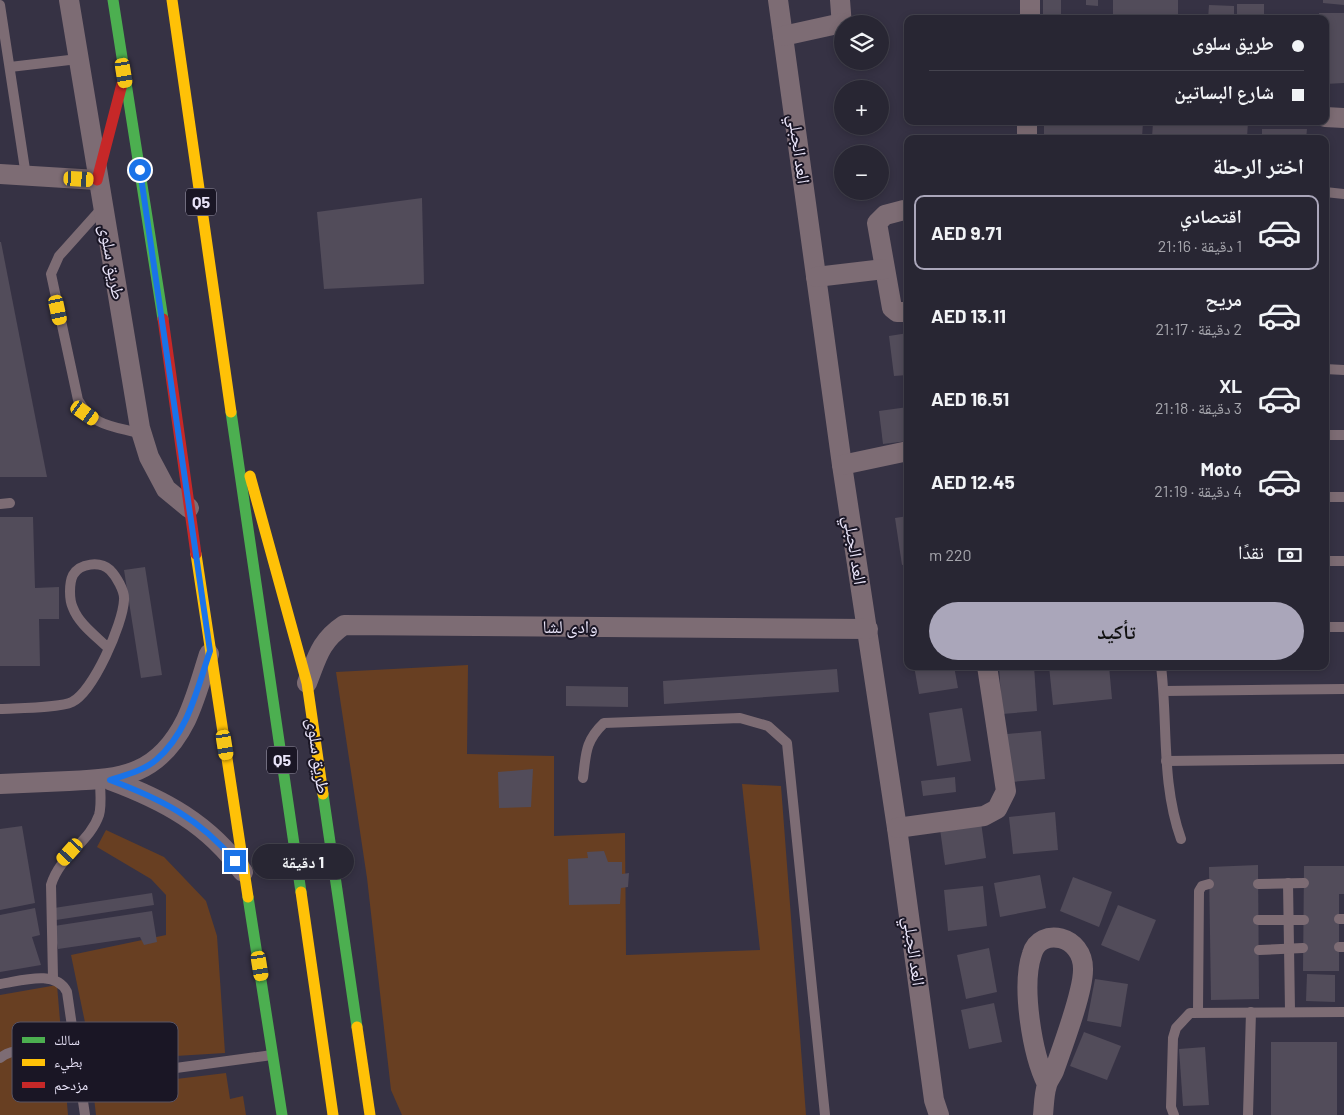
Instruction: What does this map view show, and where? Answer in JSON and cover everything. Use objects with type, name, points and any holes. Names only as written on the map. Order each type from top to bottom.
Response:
[{"type":"main road","points":[[112,0],[158,287],[210,651],[282,1115]]},
{"type":"main road","name":"طريق سلوى","points":[[172,0],[333,1115]]},
{"type":"main road","points":[[97,180],[124,73]]},
{"type":"main road","name":"طريق سلوى","points":[[231,405],[307,684],[370,1115]]},
{"type":"street","name":"طريق سلوى","points":[[69,0],[97,180],[142,434],[149,457],[166,489],[189,508]]},
{"type":"street","name":"العد الجبلي","points":[[778,0],[842,465],[897,828],[935,1110]]},
{"type":"street","points":[[840,0],[841,15]]},
{"type":"street","points":[[1030,0],[1030,15]]},
{"type":"street","points":[[783,36],[834,26]]},
{"type":"street","points":[[1329,117],[1344,118]]},
{"type":"street","points":[[0,174],[97,180]]},
{"type":"street","points":[[904,210],[885,214],[877,223],[892,308],[897,312],[904,312]]},
{"type":"street","points":[[816,276],[884,269]]},
{"type":"street","points":[[842,465],[904,452]]},
{"type":"street","name":"وادى لشا","points":[[307,684],[321,647],[331,634],[344,625],[868,629]]},
{"type":"street","points":[[0,784],[105,780],[136,772],[154,761],[172,743],[187,718],[210,651]]},
{"type":"street","points":[[897,828],[984,816],[997,809],[1006,791],[988,670]]},
{"type":"street","points":[[105,780],[143,792],[195,821],[223,846],[246,876]]},
{"type":"street","points":[[1043,1115],[1047,1084],[1067,1032],[1084,972],[1083,956],[1074,944],[1060,937],[1045,940],[1033,949],[1028,964],[1029,1006],[1036,1048],[1042,1073],[1047,1084]]},
{"type":"lane","points":[[0,5],[26,176]]},
{"type":"lane","points":[[10,67],[78,59]]},
{"type":"lane","points":[[1329,192],[1344,194]]},
{"type":"lane","points":[[102,208],[59,256],[51,274],[78,400],[85,413],[97,422],[142,434]]},
{"type":"lane","points":[[1329,369],[1344,370]]},
{"type":"lane","points":[[1329,435],[1344,435]]},
{"type":"lane","points":[[1329,497],[1344,497]]},
{"type":"lane","points":[[1329,561],[1344,561]]},
{"type":"lane","points":[[0,709],[70,703],[83,695],[92,682],[108,648],[121,619],[125,598],[119,582],[109,569],[98,564],[84,565],[73,575],[70,591],[72,607],[79,620],[108,648]]},
{"type":"lane","points":[[1329,627],[1344,627]]},
{"type":"lane","points":[[1162,670],[1168,789],[1174,819],[1181,839]]},
{"type":"lane","points":[[1164,690],[1344,689]]},
{"type":"lane","points":[[583,778],[587,746],[593,734],[604,723],[740,718],[768,726],[787,743],[824,1115]]},
{"type":"lane","points":[[1166,761],[1342,761]]},
{"type":"lane","points":[[52,978],[51,885],[54,873],[96,822],[100,813],[105,780]]},
{"type":"lane","points":[[1288,883],[1290,1012]]},
{"type":"lane","points":[[1258,884],[1304,883]]},
{"type":"lane","points":[[1198,1011],[1199,891],[1202,886],[1209,884]]},
{"type":"lane","points":[[1258,920],[1304,920]]},
{"type":"lane","points":[[1199,921],[1210,921]]},
{"type":"lane","points":[[1259,950],[1303,948]]},
{"type":"lane","points":[[1199,952],[1210,951]]},
{"type":"lane","points":[[0,984],[52,978],[59,981],[67,992],[71,1022]]},
{"type":"lane","points":[[1174,1115],[1171,1107],[1174,1038],[1176,1028],[1190,1013],[1198,1011],[1344,1012]]},
{"type":"lane","points":[[1248,1115],[1251,1012]]},
{"type":"lane","points":[[0,1058],[12,1051]]},
{"type":"lane","points":[[178,1068],[273,1055]]},
{"type":"lane","points":[[83,1102],[85,1115]]},
{"type":"shaded area","points":[[468,665],[467,754],[554,756],[554,836],[625,833],[626,955],[760,950],[742,784],[781,786],[806,1115],[402,1115],[391,1090],[367,878],[336,672]]},
{"type":"shaded area","points":[[106,830],[164,857],[206,901],[217,936],[225,1053],[178,1056],[178,1022],[85,1022],[71,955],[166,935],[166,895],[151,879],[97,847]]},
{"type":"shaded area","points":[[57,985],[60,1022],[12,1022],[12,1102],[67,1102],[68,1115],[0,1115],[0,995]]},
{"type":"shaded area","points":[[226,1073],[230,1099],[243,1096],[246,1115],[96,1115],[94,1102],[178,1102],[178,1079]]},
{"type":"building","points":[[1043,0],[1061,0],[1061,15],[1043,15]]},
{"type":"building","points":[[1086,0],[1098,0],[1098,6],[1086,5]]},
{"type":"building","points":[[1113,0],[1178,0],[1178,15],[1113,15]]},
{"type":"building","points":[[1323,0],[1344,0],[1344,5],[1323,3]]},
{"type":"building","points":[[1237,4],[1264,4],[1264,15],[1237,15]]},
{"type":"building","points":[[1209,5],[1234,6],[1234,15],[1208,15]]},
{"type":"building","points":[[1319,13],[1344,13],[1344,83],[1329,84],[1329,15],[1319,15]]},
{"type":"building","points":[[1044,125],[1143,125],[1142,135],[1044,135]]},
{"type":"building","points":[[1153,125],[1248,125],[1247,135],[1152,135]]},
{"type":"building","points":[[1262,129],[1307,129],[1306,135],[1262,135]]},
{"type":"building","points":[[422,198],[424,284],[324,289],[317,212]]},
{"type":"building","points":[[1,242],[47,477],[0,477]]},
{"type":"building","points":[[904,334],[904,375],[894,376],[889,336]]},
{"type":"building","points":[[904,408],[904,441],[883,444],[879,411]]},
{"type":"building","points":[[0,517],[33,517],[35,588],[59,587],[59,619],[39,619],[40,666],[0,666]]},
{"type":"building","points":[[904,517],[904,565],[902,565],[895,518]]},
{"type":"building","points":[[145,567],[162,675],[141,678],[124,570]]},
{"type":"building","points":[[837,669],[839,692],[664,704],[663,681]]},
{"type":"building","points":[[915,670],[955,670],[958,688],[919,694]]},
{"type":"building","points":[[999,670],[1034,670],[1037,711],[1002,714]]},
{"type":"building","points":[[1049,670],[1109,670],[1112,699],[1053,705]]},
{"type":"building","points":[[566,686],[628,687],[628,707],[566,706]]},
{"type":"building","points":[[962,708],[971,761],[937,766],[929,713]]},
{"type":"building","points":[[1041,731],[1045,779],[1011,782],[1007,734]]},
{"type":"building","points":[[533,769],[531,807],[499,808],[498,772]]},
{"type":"building","points":[[955,777],[956,792],[923,796],[921,781]]},
{"type":"building","points":[[1055,812],[1058,850],[1013,854],[1009,817]]},
{"type":"building","points":[[981,822],[986,858],[945,865],[940,829]]},
{"type":"building","points":[[22,826],[35,903],[0,910],[0,829]]},
{"type":"building","points":[[604,851],[608,862],[622,862],[622,874],[629,873],[628,887],[621,888],[620,904],[569,905],[568,859],[588,858],[587,852]]},
{"type":"building","points":[[1258,865],[1259,999],[1211,1000],[1209,867]]},
{"type":"building","points":[[1304,866],[1344,866],[1344,894],[1339,894],[1339,971],[1303,971]]},
{"type":"building","points":[[1040,875],[1046,908],[1000,917],[994,883]]},
{"type":"building","points":[[1073,877],[1112,892],[1099,927],[1060,911]]},
{"type":"building","points":[[983,886],[987,926],[948,931],[944,890]]},
{"type":"building","points":[[152,893],[154,905],[56,920],[54,908]]},
{"type":"building","points":[[1118,905],[1156,920],[1139,961],[1101,945]]},
{"type":"building","points":[[35,908],[40,935],[32,937],[41,965],[0,972],[0,915]]},
{"type":"building","points":[[152,911],[157,942],[144,945],[140,937],[58,949],[54,926]]},
{"type":"building","points":[[989,948],[997,992],[966,999],[957,955]]},
{"type":"building","points":[[1307,974],[1335,975],[1335,1002],[1306,1001]]},
{"type":"building","points":[[1095,979],[1128,984],[1121,1027],[1087,1021]]},
{"type":"building","points":[[994,1003],[1002,1042],[969,1049],[961,1010]]},
{"type":"building","points":[[1084,1032],[1121,1046],[1107,1080],[1070,1066]]},
{"type":"building","points":[[1271,1042],[1337,1042],[1337,1115],[1271,1115]]},
{"type":"building","points":[[1205,1047],[1209,1105],[1183,1106],[1179,1049]]},
{"type":"traffic: fast","points":[[113,0],[163,319]]},
{"type":"traffic: fast","points":[[231,412],[301,892]]},
{"type":"traffic: fast","points":[[323,794],[357,1027]]},
{"type":"traffic: fast","points":[[248,897],[282,1115]]},
{"type":"traffic: slow","points":[[172,0],[231,412]]},
{"type":"traffic: slow","points":[[250,476],[307,683],[323,794]]},
{"type":"traffic: slow","points":[[196,554],[248,897]]},
{"type":"traffic: slow","points":[[301,892],[333,1115]]},
{"type":"traffic: slow","points":[[357,1027],[370,1115]]},
{"type":"traffic: jam","points":[[97,180],[122,84]]},
{"type":"traffic: jam","points":[[163,319],[196,554]]},
{"type":"route","points":[[140,170],[210,651],[187,718],[167,749],[154,761],[136,772],[110,780],[143,792],[172,806],[209,833],[235,861]]}]
